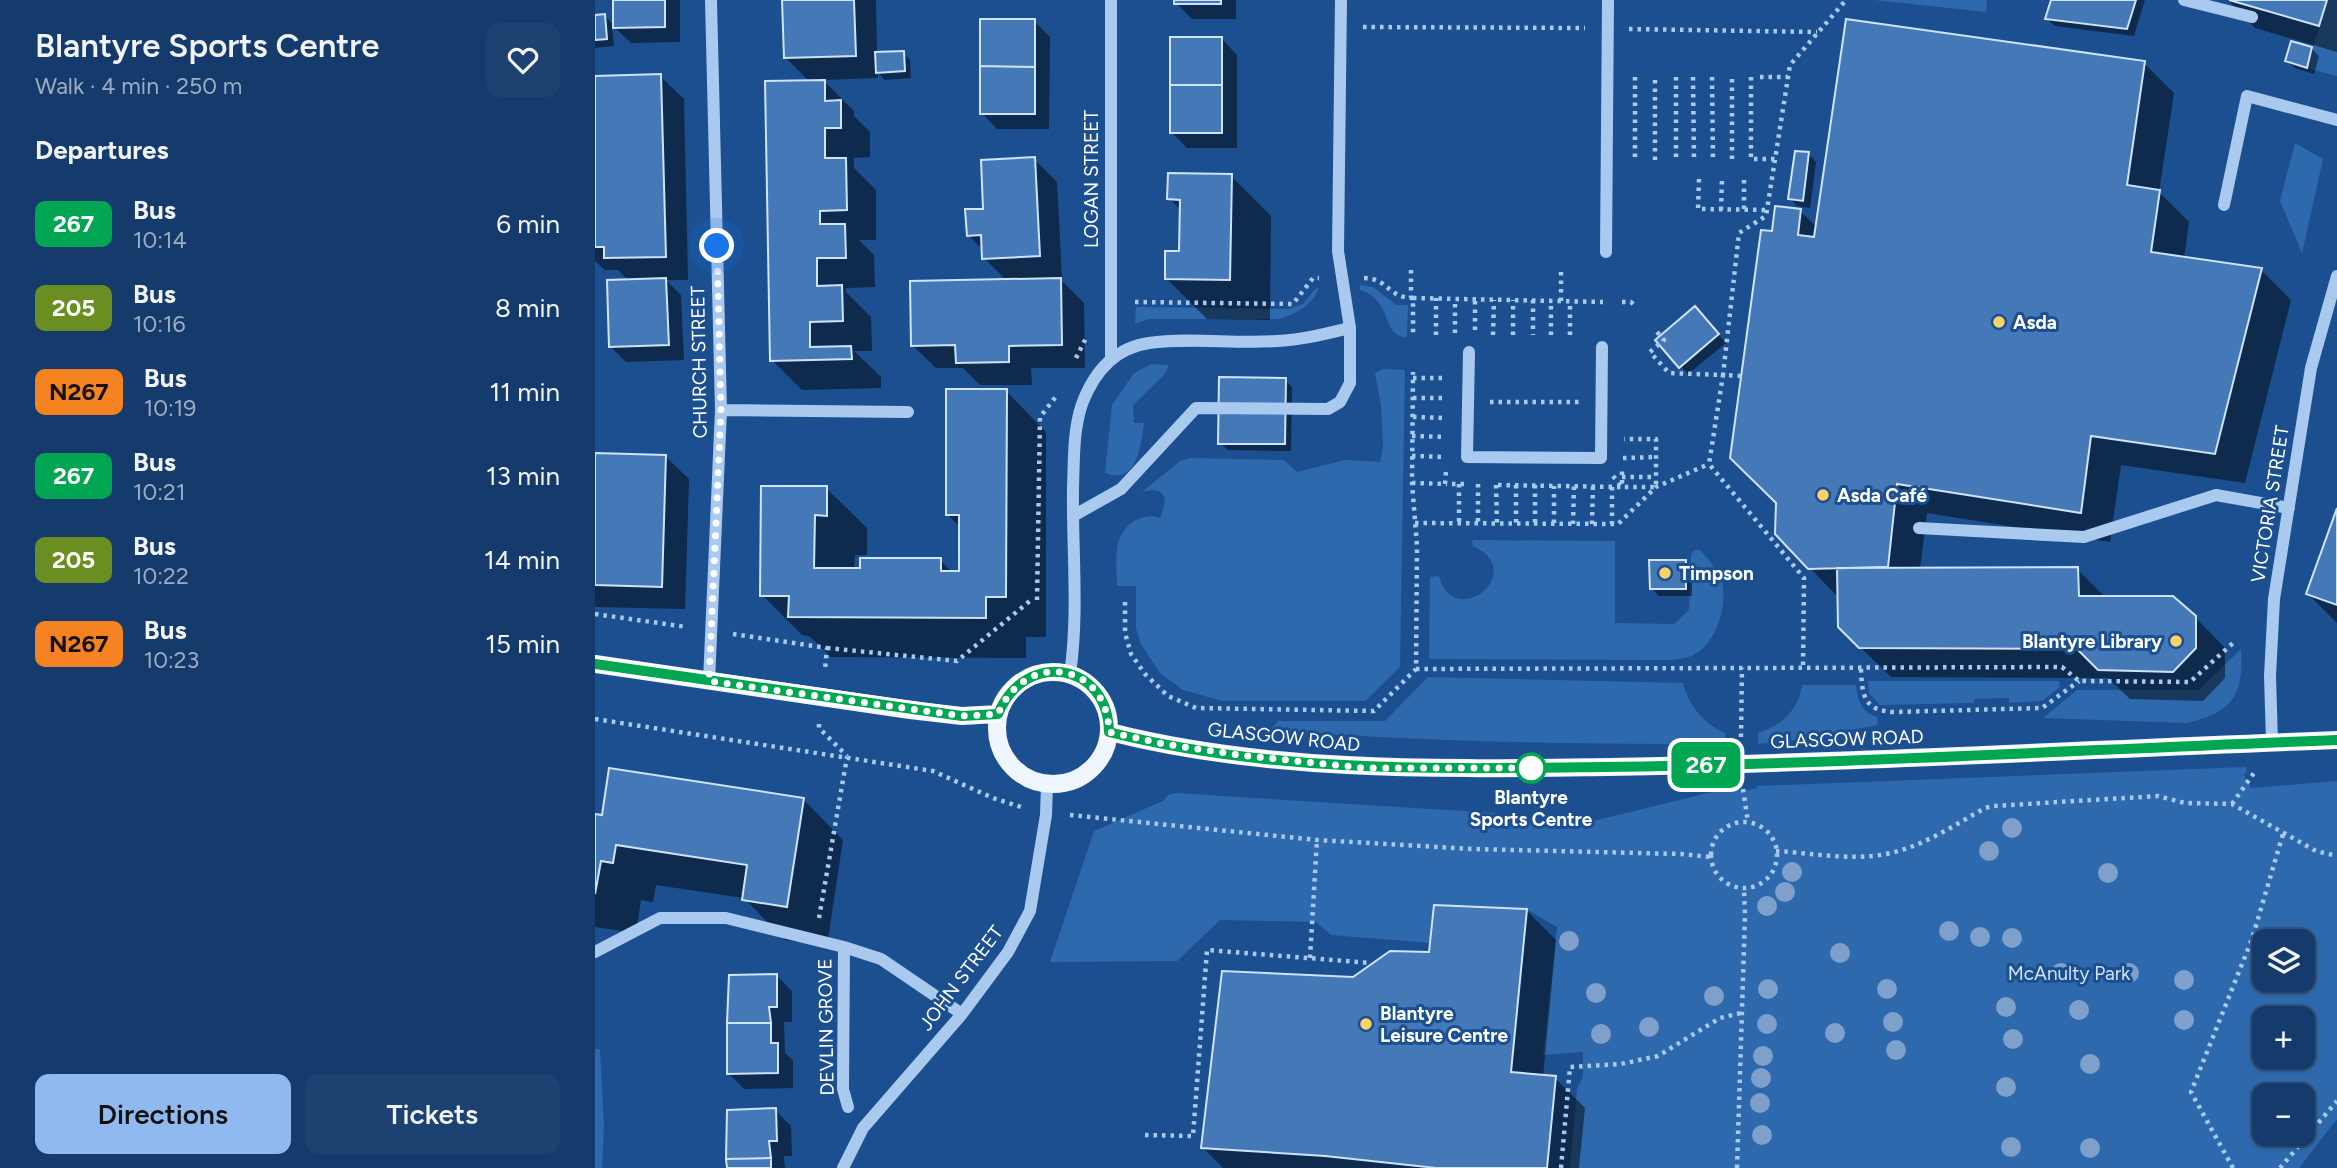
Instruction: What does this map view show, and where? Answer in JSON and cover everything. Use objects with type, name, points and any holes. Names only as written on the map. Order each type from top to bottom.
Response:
[{"type":"main road","points":[[595,664],[962,716],[998,714]]},
{"type":"main road","points":[[1053,671],[1070,674],[1094,689],[1105,705],[1109,719],[1105,750],[1097,764],[1071,781],[1047,784],[1030,779],[1009,763],[1000,746],[998,714],[1012,690],[1023,680],[1053,671]]},
{"type":"main road","name":"GLASGOW ROAD","points":[[1109,732],[1164,744],[1239,755],[1364,768],[1765,764],[2337,740]]},
{"type":"street","name":"CHURCH STREET","points":[[709,681],[721,410],[711,0]]},
{"type":"street","name":"LOGAN STREET","points":[[1111,0],[1111,358]]},
{"type":"street","points":[[1073,516],[1121,489],[1196,408],[1328,409],[1340,402],[1350,383],[1350,328],[1338,251],[1341,0]]},
{"type":"street","points":[[1607,252],[1608,0]]},
{"type":"street","points":[[2184,0],[2252,17]]},
{"type":"street","points":[[2224,205],[2247,96],[2337,120]]},
{"type":"street","name":"VICTORIA STREET","points":[[2272,742],[2270,676],[2274,599],[2311,368],[2337,276]]},
{"type":"street","points":[[1070,674],[1074,636],[1074,449],[1081,405],[1099,371],[1111,358],[1133,346],[1148,343],[1276,341],[1311,338],[1350,328]]},
{"type":"street","points":[[1469,352],[1467,457],[1601,458],[1602,346]]},
{"type":"street","points":[[721,410],[908,412]]},
{"type":"street","points":[[1919,528],[2084,537],[2215,495],[2289,508]]},
{"type":"street","name":"JOHN STREET","points":[[843,1168],[863,1128],[962,1014],[1008,951],[1030,911],[1046,815],[1047,784]]},
{"type":"street","name":"DEVLIN GROVE","points":[[595,952],[660,918],[726,918],[815,939],[881,959],[962,1014]]},
{"type":"street","name":"DEVLIN GROVE","points":[[844,947],[843,1089],[848,1107]]},
{"type":"path","points":[[1803,669],[1804,579],[1709,464],[1723,375],[1739,233],[1766,216],[1790,65],[1846,0]]},
{"type":"path","points":[[1341,26],[1592,28]]},
{"type":"path","points":[[1625,29],[1817,32]]},
{"type":"path","points":[[1635,77],[1635,160]]},
{"type":"path","points":[[1655,77],[1655,160]]},
{"type":"path","points":[[1676,77],[1676,159]]},
{"type":"path","points":[[1693,77],[1694,159]]},
{"type":"path","points":[[1712,77],[1713,159]]},
{"type":"path","points":[[1732,77],[1732,159]]},
{"type":"path","points":[[1751,77],[1751,159],[1775,159]]},
{"type":"path","points":[[1760,77],[1788,77]]},
{"type":"path","points":[[1699,179],[1698,209],[1767,210]]},
{"type":"path","points":[[1721,179],[1721,210]]},
{"type":"path","points":[[1744,180],[1744,210]]},
{"type":"path","points":[[1411,270],[1413,336]]},
{"type":"path","points":[[1561,272],[1561,301]]},
{"type":"path","points":[[1110,302],[1293,304],[1313,278],[1319,278]]},
{"type":"path","points":[[1357,278],[1375,278],[1400,298],[1603,302]]},
{"type":"path","points":[[1436,298],[1436,335]]},
{"type":"path","points":[[1455,299],[1455,334]]},
{"type":"path","points":[[1475,300],[1475,334]]},
{"type":"path","points":[[1493,335],[1494,300]]},
{"type":"path","points":[[1513,300],[1513,335]]},
{"type":"path","points":[[1532,300],[1533,335]]},
{"type":"path","points":[[1551,301],[1551,335]]},
{"type":"path","points":[[1570,301],[1570,334]]},
{"type":"path","points":[[1622,302],[1631,302],[1635,306]]},
{"type":"path","points":[[1657,332],[1664,340],[1650,352],[1669,373],[1741,376]]},
{"type":"path","points":[[1125,602],[1125,633],[1131,654],[1145,674],[1168,696],[1196,708],[1374,711],[1416,669],[1417,545],[1412,483],[1413,372]]},
{"type":"path","points":[[1413,398],[1447,398]]},
{"type":"path","points":[[1468,402],[1601,403]]},
{"type":"path","points":[[1413,417],[1447,418]]},
{"type":"path","points":[[1412,436],[1447,437]]},
{"type":"path","points":[[1622,487],[1622,439],[1656,439],[1655,487]]},
{"type":"path","points":[[1412,456],[1446,457]]},
{"type":"path","points":[[1452,484],[1467,457]]},
{"type":"path","points":[[1622,458],[1656,457]]},
{"type":"path","points":[[1601,458],[1622,487]]},
{"type":"path","points":[[1415,523],[1618,524],[1655,487],[1709,464]]},
{"type":"path","points":[[1622,477],[1655,477]]},
{"type":"path","points":[[1412,483],[1655,487]]},
{"type":"path","points":[[1459,484],[1459,523]]},
{"type":"path","points":[[1478,484],[1478,523]]},
{"type":"path","points":[[1496,485],[1497,523]]},
{"type":"path","points":[[1516,485],[1517,523]]},
{"type":"path","points":[[1535,485],[1535,524]]},
{"type":"path","points":[[1554,486],[1554,524]]},
{"type":"path","points":[[1573,524],[1574,486]]},
{"type":"path","points":[[1592,524],[1593,486]]},
{"type":"path","points":[[1612,487],[1612,524]]},
{"type":"path","points":[[827,648],[957,662],[1031,600]]},
{"type":"path","points":[[1861,669],[1866,701],[1882,712],[2042,708],[2079,681],[2190,682],[2234,643]]},
{"type":"path","points":[[1416,669],[2061,667],[2079,681]]},
{"type":"path","points":[[1741,744],[1742,668]]},
{"type":"path","points":[[823,696],[819,728],[848,757]]},
{"type":"path","points":[[595,719],[933,771],[993,798],[1046,815],[1083,815],[1317,840],[1472,849],[1711,857]]},
{"type":"path","points":[[815,939],[848,757]]},
{"type":"path","points":[[2232,804],[2253,774]]},
{"type":"path","points":[[1742,785],[1748,822]]},
{"type":"path","points":[[1776,851],[1844,856],[1884,854],[1920,844],[1993,806],[2158,796],[2185,803],[2232,804],[2316,851],[2337,856]]},
{"type":"path","points":[[1748,822],[1761,827],[1772,837],[1776,851],[1776,865],[1769,877],[1758,885],[1744,889],[1729,885],[1717,876],[1711,857],[1712,845],[1720,832],[1733,824],[1748,822]]},
{"type":"path","points":[[2233,1168],[2191,1092],[2252,939],[2283,834]]},
{"type":"path","points":[[1310,958],[1317,840]]},
{"type":"path","points":[[1737,1168],[1744,889]]},
{"type":"path","points":[[1145,1135],[1193,1136],[1206,950],[1371,963]]},
{"type":"path","points":[[1561,1168],[1570,1067],[1621,1064],[1658,1056],[1720,1018],[1741,1013]]},
{"type":"path","points":[[2280,1168],[2337,1101]]},
{"type":"green space","points":[[1874,0],[1987,0],[1986,12]]},
{"type":"green space","points":[[2327,0],[2337,0],[2337,76],[2307,68]]},
{"type":"green space","points":[[2295,143],[2323,159],[2302,253],[2280,201]]},
{"type":"green space","points":[[1360,285],[1373,287],[1396,305],[1408,305],[1407,337],[1399,336],[1393,331],[1378,302],[1360,290]]},
{"type":"green space","points":[[1319,288],[1304,308],[1280,319],[1149,319],[1135,324],[1136,307],[1289,309],[1303,304],[1315,289]]},
{"type":"green space","points":[[1151,364],[1169,365],[1165,374],[1133,405],[1134,423],[1144,423],[1139,452],[1131,469],[1124,474],[1105,473],[1112,405],[1134,373]]},
{"type":"green space","points":[[1383,369],[1405,370],[1400,667],[1365,701],[1222,701],[1183,690],[1160,673],[1141,644],[1136,629],[1136,586],[1117,586],[1117,551],[1122,534],[1136,520],[1160,518],[1163,511],[1164,500],[1161,492],[1142,492],[1180,461],[1190,458],[1284,460],[1297,472],[1345,460],[1380,462],[1383,447],[1381,406],[1375,373]]},
{"type":"green space","points":[[1472,540],[1615,541],[1615,623],[1674,624],[1689,610],[1691,554],[1700,550],[1716,569],[1722,582],[1722,610],[1716,630],[1698,652],[1672,660],[1429,659],[1430,577],[1439,576],[1447,592],[1458,599],[1471,598],[1483,592],[1491,582],[1494,570],[1488,557],[1473,546]]},
{"type":"green space","points":[[2241,649],[2240,679],[2232,700],[2224,708],[2202,719],[2186,723],[2043,718],[2077,690],[2199,690]]},
{"type":"green space","points":[[1428,677],[1683,683],[1698,713],[1710,725],[1725,733],[1725,744],[1497,742],[1270,730],[1278,721],[1385,721]]},
{"type":"green space","points":[[1868,681],[2059,681],[2060,687],[2042,701],[2009,703],[2009,698],[1974,699],[1974,703],[1880,705],[1869,693]]},
{"type":"green space","points":[[1802,685],[1856,685],[1861,705],[1877,717],[1878,725],[1758,744],[1758,733],[1774,726],[1793,710]]},
{"type":"green space","name":"McAnulty Park","points":[[2246,767],[2244,775],[2251,788],[2337,781],[2337,1119],[2299,1168],[1570,1168],[1577,1089],[1583,1077],[1583,1052],[1543,1055],[1557,927],[1526,909],[1435,905],[1430,943],[1331,935],[1316,922],[1220,920],[1177,961],[1050,962],[1094,831],[1176,793],[1496,813],[1540,823],[1593,821],[1712,792],[1756,789],[1757,786]]},
{"type":"green space","points":[[595,1049],[600,1049],[604,1127],[602,1168],[595,1168]]},
{"type":"building","points":[[613,0],[665,0],[665,27],[613,28]]},
{"type":"building","points":[[782,0],[854,0],[856,56],[784,58]]},
{"type":"building","points":[[1174,0],[1221,0],[1221,4],[1174,4]]},
{"type":"building","points":[[2051,0],[2136,0],[2127,29],[2045,19]]},
{"type":"building","points":[[2229,0],[2327,0],[2319,26]]},
{"type":"building","points":[[605,14],[607,39],[595,40],[595,15]]},
{"type":"building","points":[[980,19],[1035,19],[1035,67],[980,66]]},
{"type":"building","name":"Asda","points":[[1846,19],[2145,61],[2127,185],[2160,190],[2151,252],[2262,268],[2215,454],[2091,436],[2081,513],[1897,484],[1888,567],[1808,569],[1775,534],[1776,503],[1730,458],[1761,230],[1772,231],[1775,206],[1801,209],[1798,235],[1814,237]]},
{"type":"building","points":[[1170,37],[1222,37],[1222,85],[1170,85]]},
{"type":"building","points":[[2291,41],[2312,47],[2307,68],[2285,61]]},
{"type":"building","points":[[904,51],[905,71],[876,73],[875,52]]},
{"type":"building","points":[[980,66],[1035,67],[1035,114],[980,114]]},
{"type":"building","points":[[661,74],[666,257],[604,258],[604,247],[595,247],[595,76]]},
{"type":"building","points":[[825,80],[825,101],[841,100],[841,128],[825,128],[825,158],[846,158],[847,210],[820,211],[820,224],[845,224],[846,258],[817,258],[817,286],[842,285],[843,321],[810,322],[810,347],[851,346],[852,359],[770,361],[765,81]]},
{"type":"building","points":[[1170,85],[1222,85],[1222,133],[1170,133]]},
{"type":"building","points":[[1795,151],[1809,152],[1803,201],[1788,199]]},
{"type":"building","points":[[1035,157],[1040,256],[982,259],[981,235],[967,236],[965,209],[983,209],[981,160]]},
{"type":"building","points":[[1168,173],[1232,174],[1230,280],[1165,279],[1165,251],[1179,251],[1180,200],[1167,199]]},
{"type":"building","points":[[666,278],[669,345],[609,347],[607,280]]},
{"type":"building","points":[[1061,278],[1062,345],[1009,346],[1009,362],[956,363],[955,345],[911,346],[910,281]]},
{"type":"building","points":[[1695,306],[1719,334],[1679,368],[1655,340]]},
{"type":"building","points":[[1219,377],[1286,378],[1285,444],[1218,444]]},
{"type":"building","points":[[946,389],[1007,389],[1006,597],[986,597],[986,618],[788,617],[789,596],[760,596],[761,486],[827,486],[827,516],[815,515],[814,568],[860,568],[860,558],[941,558],[941,571],[959,571],[959,515],[946,515]]},
{"type":"building","points":[[595,453],[666,455],[662,587],[595,585]]},
{"type":"building","points":[[2337,508],[2337,605],[2306,594]]},
{"type":"building","points":[[1649,560],[1686,560],[1686,589],[1650,589]]},
{"type":"building","points":[[2078,567],[2079,596],[2173,596],[2196,616],[2196,648],[2173,672],[2098,670],[2077,649],[1859,648],[1838,627],[1837,568]]},
{"type":"building","points":[[609,768],[804,798],[787,907],[742,900],[747,865],[616,845],[613,863],[601,861],[595,894],[595,814],[602,815]]},
{"type":"building","name":"Blantyre Leisure Centre","points":[[1434,905],[1527,909],[1511,1072],[1556,1076],[1547,1168],[1436,1168],[1325,1156],[1201,1148],[1222,971],[1353,977],[1390,951],[1429,952]]},
{"type":"building","points":[[777,974],[777,1007],[769,1007],[771,1023],[727,1023],[729,975]]},
{"type":"building","points":[[727,1023],[771,1023],[771,1043],[778,1043],[778,1073],[727,1074]]},
{"type":"building","points":[[776,1108],[777,1141],[769,1141],[771,1158],[726,1159],[727,1110]]},
{"type":"building","points":[[771,1158],[771,1168],[727,1168],[726,1159]]},
{"type":"bus line","name":"267","points":[[595,664],[962,716],[998,714],[1012,690],[1023,680],[1053,671],[1070,674],[1094,689],[1105,705],[1109,732],[1164,744],[1239,755],[1364,768],[1765,764],[2337,740]]},
{"type":"place","name":"Asda","points":[[1999,322]]},
{"type":"place","name":"Asda Café","points":[[1823,495]]},
{"type":"place","name":"Timpson","points":[[1665,573]]},
{"type":"place","name":"Blantyre Library","points":[[2176,641]]},
{"type":"place","name":"Blantyre Sports Centre","points":[[1531,768]]},
{"type":"place","name":"Blantyre Leisure Centre","points":[[1366,1024]]},
{"type":"route","points":[[717,246],[721,410],[709,681],[910,710],[974,716],[998,714],[1012,690],[1023,680],[1053,671],[1070,674],[1094,689],[1105,705],[1109,732],[1148,741],[1239,755],[1364,768],[1531,768]]}]
